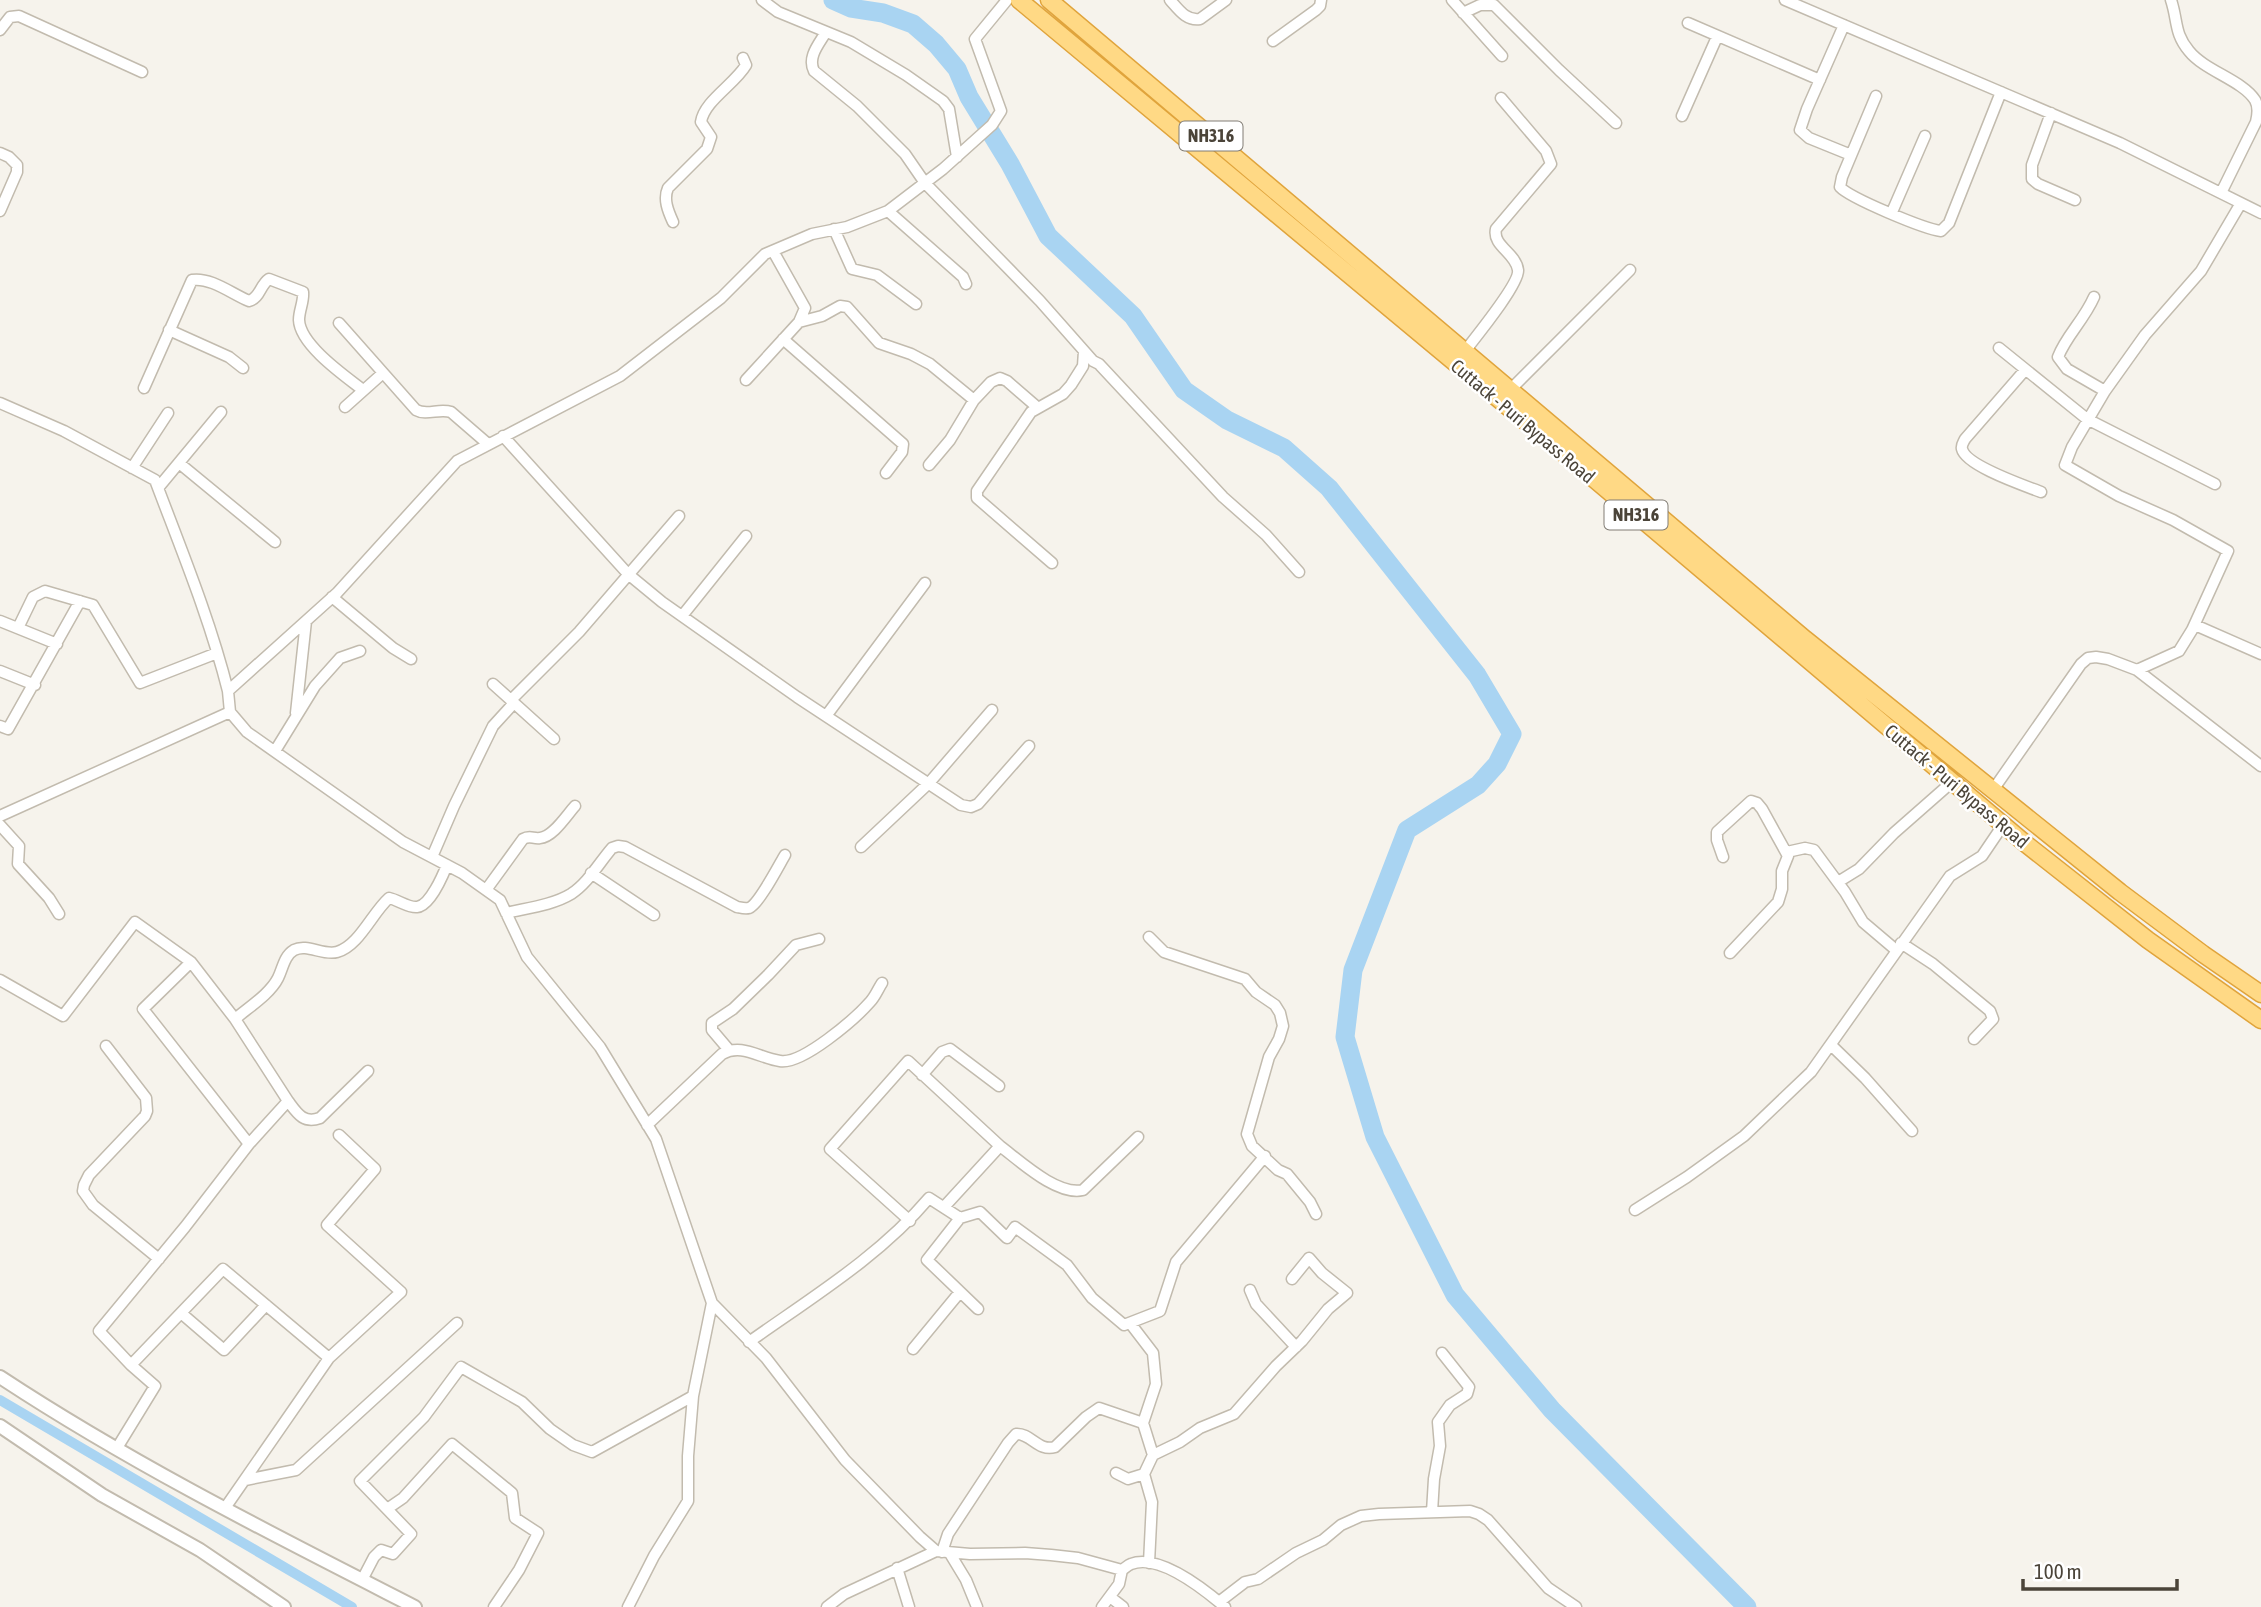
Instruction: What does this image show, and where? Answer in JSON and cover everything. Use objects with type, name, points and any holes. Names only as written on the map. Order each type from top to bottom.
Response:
[{"type":"highway","name":"Cuttack - Puri Bypass Road","points":[[1019,0],[1561,451],[2003,825],[2140,934],[2261,1020]]},
{"type":"highway","name":"Cuttack - Puri Bypass Road","points":[[1049,0],[1805,639],[2120,892],[2261,994]]},
{"type":"street","points":[[762,0],[778,12],[851,42],[943,101],[949,109],[957,157]]},
{"type":"street","points":[[228,691],[332,597],[457,461],[620,376],[721,298],[765,254],[811,234],[847,227],[888,211],[957,157],[992,125],[1002,111],[975,39],[1007,0]]},
{"type":"street","points":[[1170,0],[1185,17],[1196,20],[1226,0]]},
{"type":"street","points":[[1273,41],[1316,10],[1321,0]]},
{"type":"street","points":[[1452,0],[1502,56]]},
{"type":"street","points":[[1785,0],[2120,143],[2261,213]]},
{"type":"street","points":[[2171,0],[2177,34],[2194,58],[2248,92],[2259,103],[2256,122],[2221,193]]},
{"type":"street","points":[[1463,13],[1480,5],[1494,5],[1616,122]]},
{"type":"street","points":[[0,30],[10,17],[19,16],[142,72]]},
{"type":"street","points":[[1688,23],[1820,80]]},
{"type":"street","points":[[1844,25],[1800,130],[1809,138],[1850,155]]},
{"type":"street","points":[[826,32],[811,59],[814,71],[905,154],[925,183],[1040,301],[1223,497],[1266,535],[1299,572]]},
{"type":"street","points":[[1682,116],[1717,37]]},
{"type":"street","points":[[673,222],[667,209],[668,188],[707,149],[711,138],[701,122],[703,112],[741,73],[746,65],[743,58]]},
{"type":"street","points":[[1876,96],[1850,155],[1840,187],[1852,195],[1936,230],[1944,229],[1949,223],[2001,92]]},
{"type":"street","points":[[1465,351],[1519,273],[1510,254],[1497,242],[1496,229],[1551,164],[1546,150],[1501,97]]},
{"type":"street","points":[[2051,113],[2032,165],[2032,179],[2075,200]]},
{"type":"street","points":[[1892,212],[1925,136]]},
{"type":"street","points":[[0,153],[17,165],[17,172],[0,211]]},
{"type":"street","points":[[2137,670],[2179,652],[2195,625],[2228,551],[2174,520],[2119,496],[2065,465],[2087,419],[2105,391],[2145,335],[2201,271],[2241,203]]},
{"type":"street","points":[[888,211],[966,284]]},
{"type":"street","points":[[834,229],[852,269],[877,275],[916,304]]},
{"type":"street","points":[[746,380],[799,323],[805,308],[773,251]]},
{"type":"street","points":[[1511,389],[1630,270]]},
{"type":"street","points":[[144,388],[192,280],[202,279],[249,301],[256,298],[264,282],[272,279],[303,292],[304,300],[299,319],[307,338],[320,355],[363,390]]},
{"type":"street","points":[[2094,297],[2087,313],[2058,357],[2067,369],[2105,391]]},
{"type":"street","points":[[799,323],[822,316],[832,308],[847,307],[879,343],[930,364],[974,400]]},
{"type":"street","points":[[339,323],[416,410],[425,413],[444,410],[451,412],[488,444]]},
{"type":"street","points":[[169,330],[229,357],[243,368]]},
{"type":"street","points":[[783,340],[903,444],[902,452],[886,473]]},
{"type":"street","points":[[1998,348],[2087,419],[2215,484]]},
{"type":"street","points":[[1052,563],[977,498],[976,491],[1031,412],[1063,394],[1071,385],[1083,366],[1084,351]]},
{"type":"street","points":[[2025,370],[1965,439],[1962,446],[1967,457],[1975,462],[2002,477],[2041,492]]},
{"type":"street","points":[[345,407],[383,373]]},
{"type":"street","points":[[929,465],[950,440],[974,400],[990,382],[1000,378],[1007,381],[1037,407]]},
{"type":"street","points":[[0,402],[64,431],[155,480],[217,653],[228,691],[230,712],[247,732],[403,842],[462,873],[500,900],[527,957],[600,1047],[656,1139],[712,1303],[766,1358],[845,1460],[885,1503],[942,1552],[966,1580],[977,1607]]},
{"type":"street","points":[[158,488],[221,412]]},
{"type":"street","points":[[132,467],[168,414]]},
{"type":"street","points":[[503,436],[628,574],[682,616],[826,716],[961,805],[971,807],[978,804],[1030,746]]},
{"type":"street","points":[[179,463],[275,542]]},
{"type":"street","points":[[432,857],[493,726],[512,701],[579,632],[679,516]]},
{"type":"street","points":[[682,616],[746,536]]},
{"type":"street","points":[[826,716],[925,583]]},
{"type":"street","points":[[18,628],[33,597],[45,591],[93,605],[140,683],[217,653]]},
{"type":"street","points":[[332,597],[393,648],[411,659]]},
{"type":"street","points":[[0,726],[8,729],[80,601]]},
{"type":"street","points":[[0,621],[57,644]]},
{"type":"street","points":[[296,717],[306,621]]},
{"type":"street","points":[[2195,625],[2261,654]]},
{"type":"street","points":[[275,751],[315,686],[340,657],[360,652]]},
{"type":"street","points":[[1993,790],[2081,664],[2088,658],[2108,659],[2137,670],[2261,766]]},
{"type":"street","points":[[0,671],[35,685]]},
{"type":"street","points":[[493,684],[554,739]]},
{"type":"street","points":[[861,847],[929,783],[992,710]]},
{"type":"street","points":[[0,816],[230,712]]},
{"type":"street","points":[[1838,883],[1859,869],[1894,833],[1952,782]]},
{"type":"street","points":[[1723,857],[1717,832],[1751,801],[1762,809],[1787,852],[1787,861],[1781,875],[1781,897],[1730,953]]},
{"type":"street","points":[[486,890],[523,839],[528,836],[540,838],[550,834],[575,806]]},
{"type":"street","points":[[0,825],[19,846],[18,864],[50,898],[59,914]]},
{"type":"street","points":[[1635,1210],[1744,1136],[1811,1072],[1950,876],[1982,856],[2003,825]]},
{"type":"street","points":[[506,913],[543,905],[569,895],[612,848],[618,846],[625,847],[737,907],[749,908],[759,898],[785,855]]},
{"type":"street","points":[[1787,852],[1805,848],[1814,850],[1864,922],[1898,947],[1933,964],[1990,1012],[1993,1019],[1975,1039]]},
{"type":"street","points":[[235,1018],[272,987],[292,951],[298,948],[331,953],[340,951],[359,936],[389,898],[414,907],[423,905],[428,901],[447,865]]},
{"type":"street","points":[[591,873],[654,915]]},
{"type":"street","points":[[0,980],[63,1016],[135,922],[191,962],[235,1018],[288,1101],[305,1120],[320,1118],[368,1071]]},
{"type":"street","points":[[1149,937],[1164,952],[1245,979],[1256,992],[1275,1005],[1280,1013],[1283,1026],[1269,1057],[1247,1134],[1252,1146],[1278,1170],[1287,1174],[1310,1202],[1316,1214]]},
{"type":"street","points":[[729,1050],[712,1030],[712,1023],[733,1009],[796,945],[819,939]]},
{"type":"street","points":[[191,962],[143,1009],[249,1144]]},
{"type":"street","points":[[647,1125],[711,1063],[729,1050],[749,1052],[783,1062],[795,1060],[840,1031],[872,1000],[882,983]]},
{"type":"street","points":[[1831,1045],[1865,1078],[1912,1131]]},
{"type":"street","points":[[106,1046],[146,1098],[147,1111],[89,1175],[83,1191],[93,1205],[159,1259]]},
{"type":"street","points":[[922,1075],[942,1052],[950,1049],[999,1086]]},
{"type":"street","points":[[909,1221],[830,1149],[908,1061],[1000,1146],[1052,1184],[1083,1190],[1138,1138]]},
{"type":"street","points":[[117,1448],[155,1386],[99,1331],[249,1144],[288,1101]]},
{"type":"street","points":[[225,1508],[329,1358],[401,1292],[327,1225],[375,1169],[339,1135]]},
{"type":"street","points":[[944,1208],[1000,1146]]},
{"type":"street","points":[[978,1309],[927,1260],[960,1218],[980,1212],[1007,1238],[1015,1227],[1067,1265],[1092,1298],[1124,1325],[1160,1311],[1176,1262],[1265,1156]]},
{"type":"street","points":[[749,1342],[839,1278],[909,1221],[929,1198],[960,1218]]},
{"type":"street","points":[[1149,1563],[1152,1502],[1144,1474],[1153,1455],[1200,1428],[1234,1414],[1328,1309],[1347,1293],[1322,1273],[1309,1258],[1292,1279]]},
{"type":"street","points":[[131,1365],[223,1269],[329,1358]]},
{"type":"street","points":[[1250,1290],[1256,1304],[1296,1347]]},
{"type":"street","points":[[913,1349],[960,1292]]},
{"type":"street","points":[[628,1607],[654,1556],[688,1501],[688,1456],[693,1396],[712,1303]]},
{"type":"street","points":[[181,1313],[224,1350],[266,1305]]},
{"type":"street","points":[[245,1480],[296,1470],[457,1323]]},
{"type":"street","points":[[1130,1323],[1153,1353],[1156,1384],[1143,1423],[1153,1455]]},
{"type":"street","points":[[1432,1512],[1440,1446],[1438,1422],[1450,1405],[1467,1394],[1469,1387],[1442,1353]]},
{"type":"street","points":[[362,1580],[374,1557],[381,1550],[393,1554],[411,1534],[360,1481],[424,1417],[461,1367],[522,1402],[550,1429],[573,1445],[592,1452],[693,1396]]},
{"type":"street","points":[[0,1377],[62,1418],[225,1508],[415,1607]]},
{"type":"street","points":[[942,1552],[948,1534],[1016,1434],[1024,1434],[1040,1446],[1050,1449],[1086,1416],[1099,1408],[1143,1423]]},
{"type":"street","points":[[0,1426],[102,1495],[200,1550],[278,1606]]},
{"type":"street","points":[[387,1509],[403,1498],[452,1444],[512,1493],[515,1518],[538,1534],[519,1570],[494,1607]]},
{"type":"street","points":[[1116,1473],[1128,1479],[1144,1474]]},
{"type":"street","points":[[1102,1607],[1119,1584],[1122,1570],[1132,1563],[1155,1563],[1178,1573],[1222,1605],[1245,1582],[1258,1579],[1296,1553],[1323,1540],[1341,1525],[1370,1515],[1470,1511],[1479,1514],[1500,1533],[1548,1588],[1576,1607]]},
{"type":"street","points":[[827,1607],[844,1594],[897,1568],[942,1552],[1051,1555],[1078,1558],[1122,1570]]},
{"type":"street","points":[[897,1568],[909,1607]]},
{"type":"street","points":[[1110,1597],[1123,1607]]},
{"type":"waterway","points":[[833,0],[851,8],[883,13],[913,24],[936,44],[957,69],[969,97],[1010,164],[1048,236],[1133,316],[1184,390],[1227,420],[1284,448],[1329,488],[1477,675],[1512,734],[1497,764],[1478,785],[1407,830],[1353,970],[1345,1037],[1375,1137],[1455,1295],[1552,1410],[1747,1607]]},
{"type":"waterway","points":[[0,1400],[352,1607]]}]
